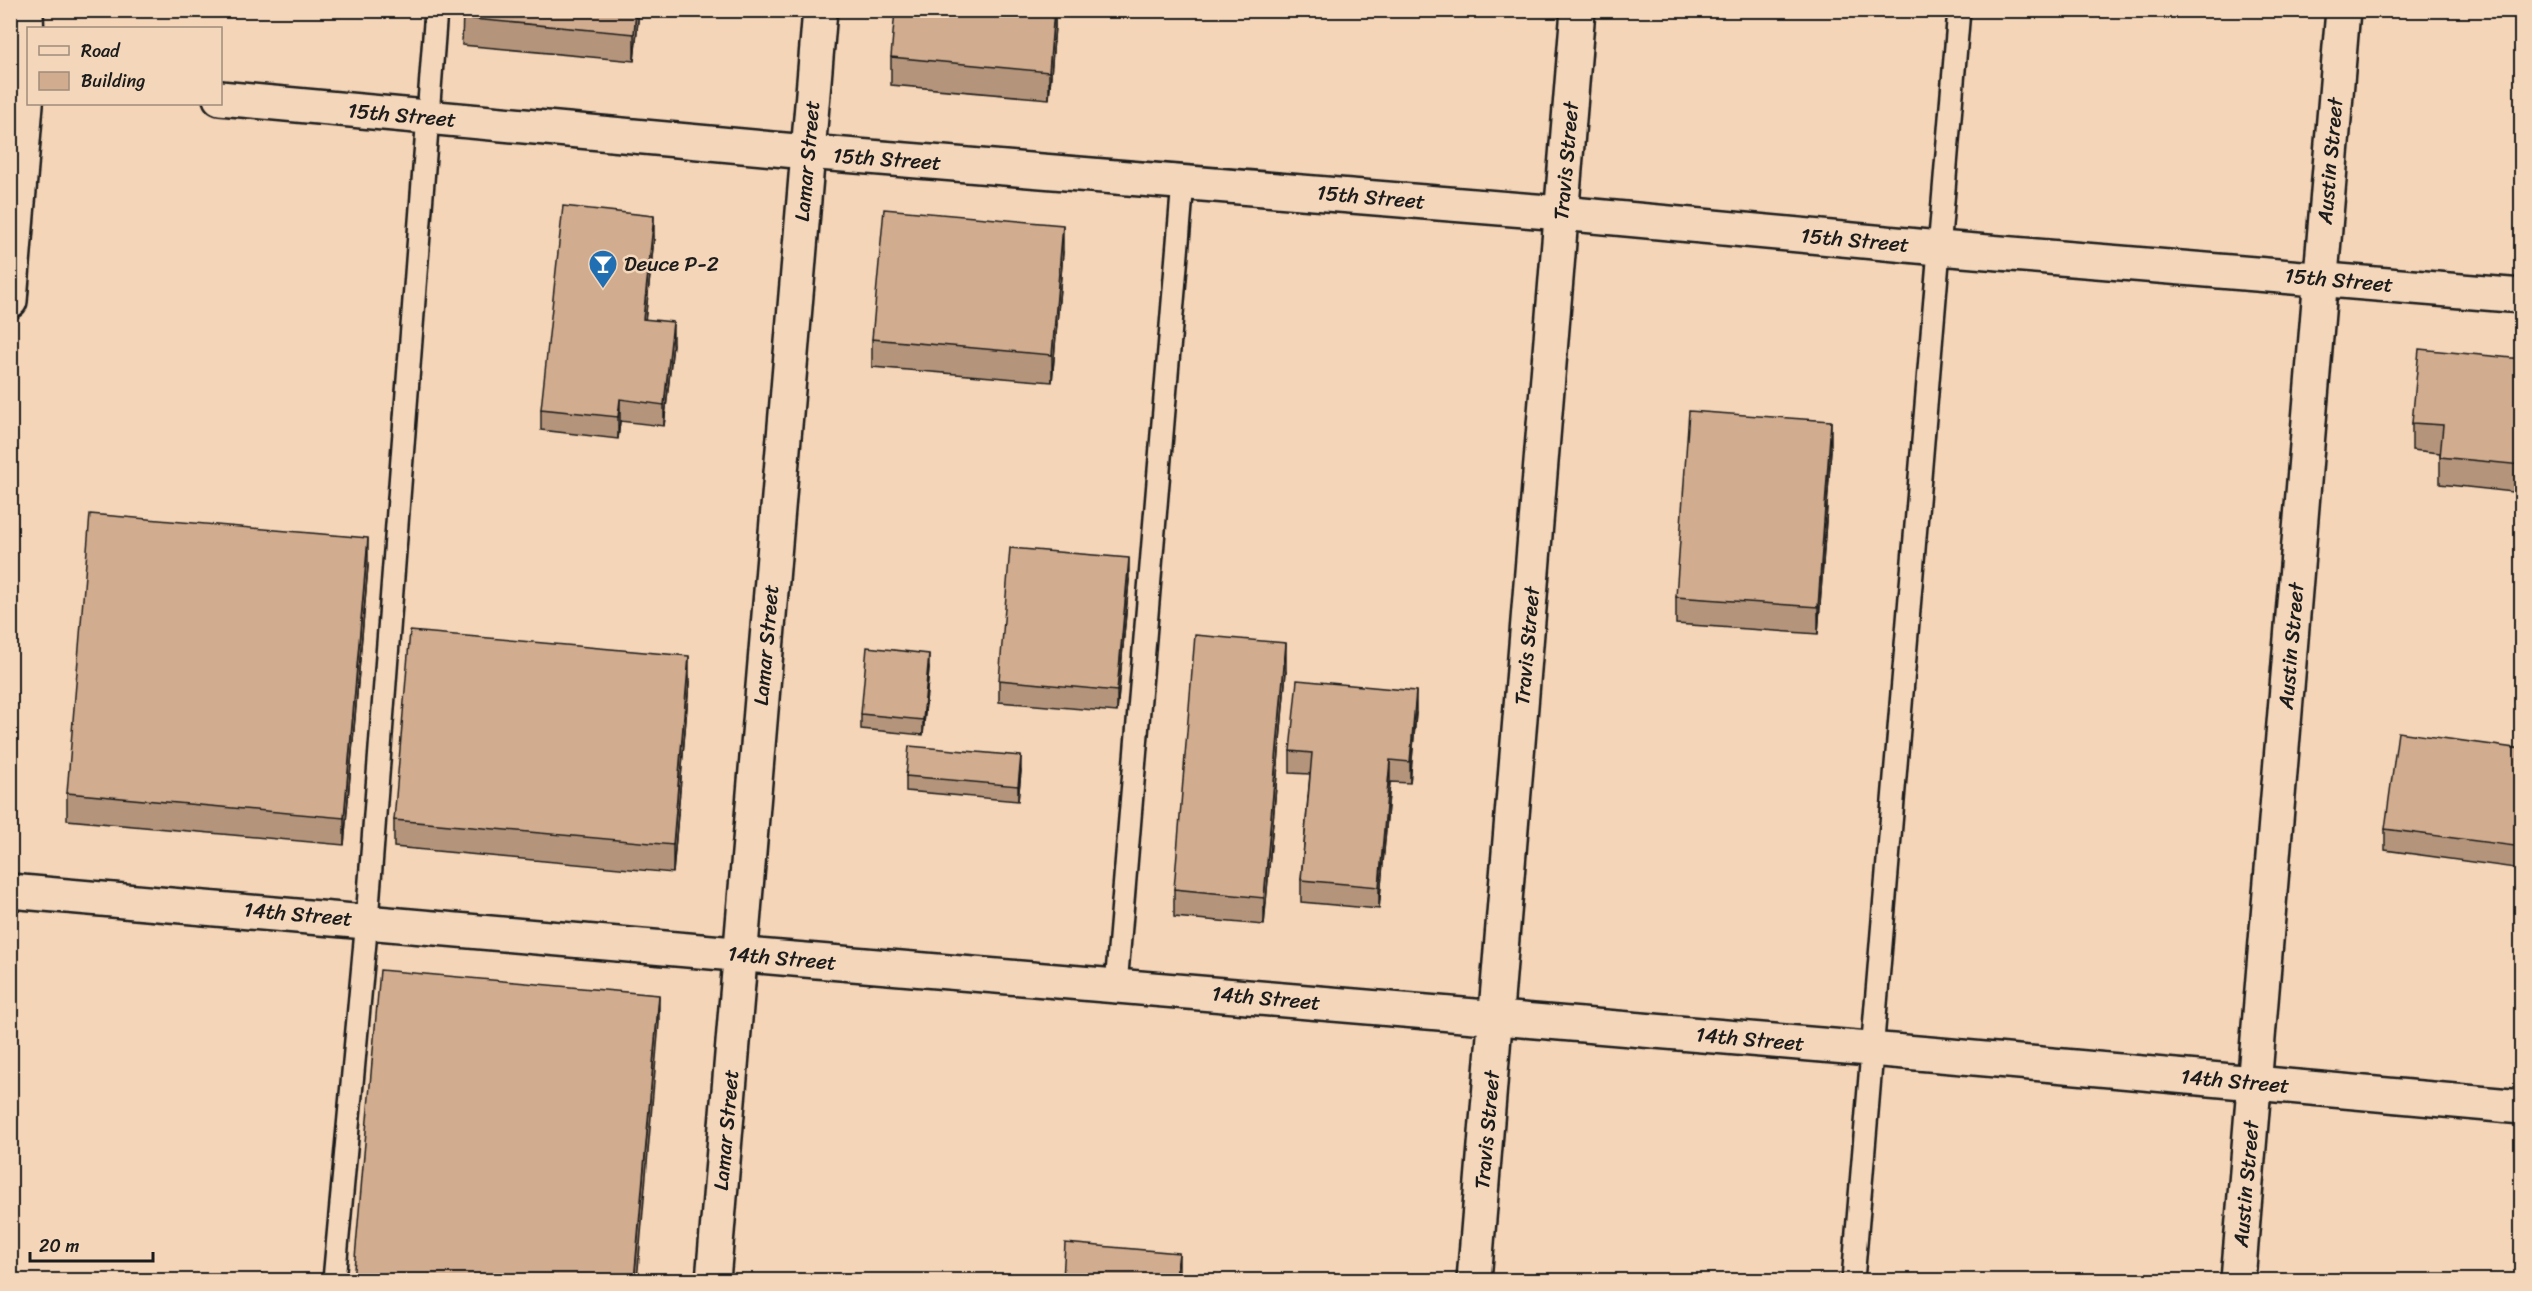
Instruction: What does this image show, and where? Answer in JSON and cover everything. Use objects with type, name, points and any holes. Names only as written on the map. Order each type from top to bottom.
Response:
[{"type":"street","points":[[26,10],[27,45]]},
{"type":"street","name":"Lamar Street","points":[[713,1281],[820,10]]},
{"type":"street","name":"Travis Street","points":[[1474,1281],[1578,10]]},
{"type":"street","name":"Austin Street","points":[[2238,1281],[2343,10]]},
{"type":"street","points":[[10,301],[27,92]]},
{"type":"street","name":"15th Street","points":[[222,98],[807,152],[1561,213],[1940,248],[2522,296]]},
{"type":"street","name":"14th Street","points":[[10,891],[2255,1082],[2522,1107]]},
{"type":"lane","points":[[334,1281],[367,920],[426,117],[436,10]]},
{"type":"lane","points":[[1853,1281],[1959,10]]},
{"type":"lane","points":[[1116,986],[1183,182]]},
{"type":"building","points":[[463,10],[636,10],[634,34],[462,18]]},
{"type":"building","points":[[895,10],[1054,10],[1049,72],[891,57]]},
{"type":"building","name":"Deuce P-2","points":[[563,206],[654,216],[643,319],[673,322],[664,405],[620,399],[618,417],[541,409]]},
{"type":"building","points":[[884,209],[1063,225],[1052,355],[872,339]]},
{"type":"building","points":[[2419,349],[2522,359],[2522,465],[2440,457],[2443,425],[2412,423]]},
{"type":"building","points":[[1689,411],[1831,421],[1818,607],[1676,597]]},
{"type":"building","points":[[90,514],[368,538],[344,818],[67,793]]},
{"type":"building","points":[[1010,548],[1129,558],[1117,691],[999,680]]},
{"type":"building","points":[[410,631],[689,656],[673,845],[394,820]]},
{"type":"building","points":[[1195,635],[1286,643],[1264,898],[1174,889]]},
{"type":"building","points":[[867,647],[929,654],[923,720],[861,714]]},
{"type":"building","points":[[1297,680],[1416,691],[1410,762],[1390,760],[1379,887],[1301,880],[1312,753],[1290,751]]},
{"type":"building","points":[[2398,732],[2522,749],[2522,847],[2385,829]]},
{"type":"building","points":[[909,746],[1021,756],[1018,786],[906,776]]},
{"type":"building","points":[[380,970],[659,995],[634,1281],[353,1281]]},
{"type":"building","points":[[1065,1243],[1179,1253],[1176,1277],[1202,1279],[1202,1281],[1063,1281]]},
{"type":"building","points":[[1593,1275],[1650,1281],[1593,1281]]},
{"type":"place","name":"Deuce P-2","points":[[603,290]]}]
